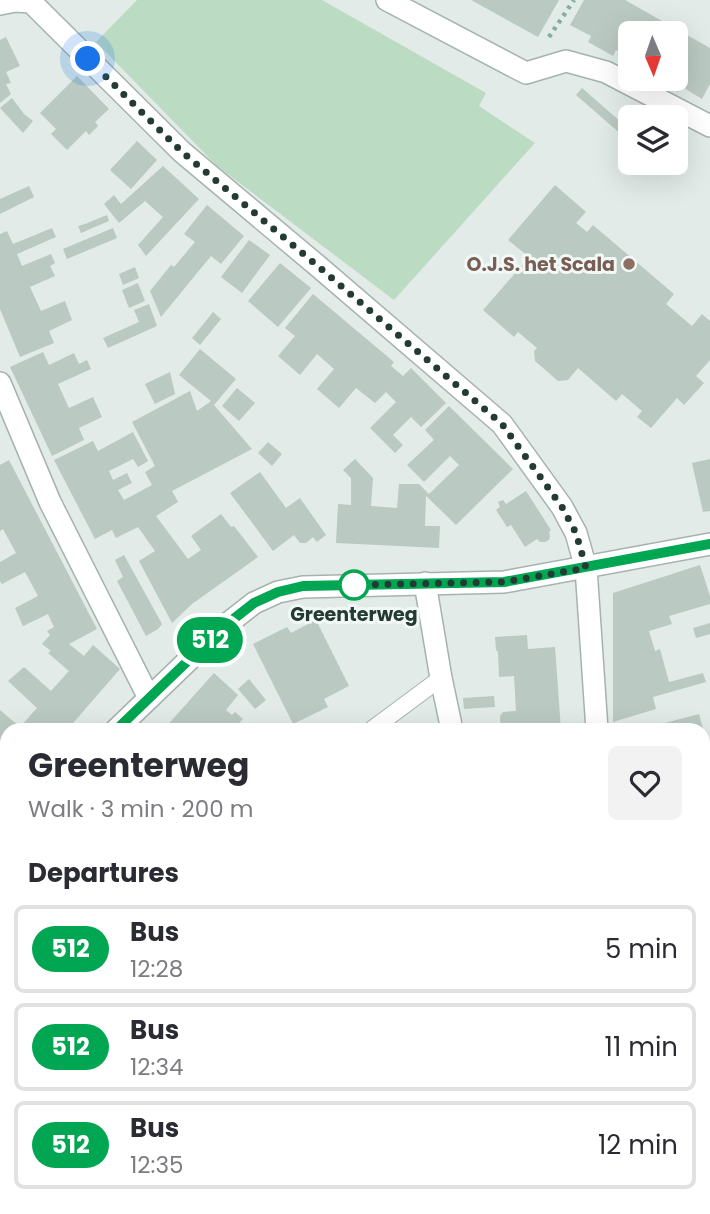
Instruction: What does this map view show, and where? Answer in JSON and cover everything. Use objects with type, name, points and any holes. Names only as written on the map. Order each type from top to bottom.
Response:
[{"type":"street","points":[[387,0],[526,73],[566,61],[606,72],[710,126]]},
{"type":"street","points":[[15,2],[182,152],[502,424],[562,507],[576,533],[586,568],[597,723]]},
{"type":"street","points":[[0,383],[50,502],[149,698]]},
{"type":"street","points":[[123,723],[222,628],[254,603],[278,592],[303,586],[504,582],[710,544]]},
{"type":"street","points":[[425,583],[451,723]]},
{"type":"lane","points":[[380,723],[441,678]]},
{"type":"green space","points":[[137,0],[322,0],[486,93],[479,106],[535,143],[394,300],[217,166],[96,42]]},
{"type":"building","points":[[471,0],[559,0],[538,37]]},
{"type":"building","points":[[584,0],[625,0],[662,21],[618,21],[618,51],[616,50],[613,56],[588,42],[591,36],[570,25]]},
{"type":"building","points":[[688,36],[710,48],[710,84],[702,99],[688,90]]},
{"type":"building","points":[[6,37],[20,66],[6,72],[11,83],[6,84],[11,94],[0,103],[0,40]]},
{"type":"building","points":[[77,76],[109,109],[95,122],[98,126],[89,135],[86,131],[67,150],[51,134],[56,129],[40,113]]},
{"type":"building","points":[[582,88],[618,120],[618,132],[576,95]]},
{"type":"building","points":[[12,98],[33,121],[23,133],[0,108]]},
{"type":"building","points":[[137,141],[157,160],[131,189],[110,170]]},
{"type":"building","points":[[163,166],[199,199],[146,256],[138,245],[163,217],[145,201],[119,223],[104,204],[114,195],[121,204]]},
{"type":"building","points":[[555,185],[586,212],[576,223],[587,232],[593,225],[674,294],[666,304],[692,326],[702,314],[710,321],[710,360],[696,376],[704,383],[684,405],[677,398],[651,428],[637,417],[642,411],[622,394],[616,401],[578,368],[568,380],[558,381],[535,361],[534,351],[537,348],[518,332],[514,337],[483,310],[529,257],[508,240]]},
{"type":"building","points":[[29,186],[34,197],[0,214],[0,199]]},
{"type":"building","points":[[207,205],[244,236],[221,264],[211,256],[161,317],[150,291],[171,265],[174,267],[195,242],[184,234]]},
{"type":"building","points":[[107,215],[109,221],[81,233],[78,226]]},
{"type":"building","points":[[52,228],[56,237],[17,254],[22,266],[51,254],[55,263],[50,266],[55,276],[30,287],[41,311],[65,301],[72,320],[49,331],[54,343],[20,357],[0,309],[0,234],[7,231],[13,244]]},
{"type":"building","points":[[113,228],[117,238],[67,259],[63,249]]},
{"type":"building","points":[[249,240],[270,255],[242,293],[221,277]]},
{"type":"building","points":[[280,263],[311,288],[278,327],[248,301]]},
{"type":"building","points":[[135,267],[139,278],[123,285],[119,274]]},
{"type":"building","points":[[138,283],[145,301],[129,308],[122,290]]},
{"type":"building","points":[[313,294],[394,362],[391,366],[403,376],[411,368],[446,403],[421,427],[411,417],[393,435],[403,445],[395,453],[370,428],[396,402],[386,392],[375,403],[356,388],[339,408],[317,389],[334,369],[317,354],[300,375],[278,356],[295,336],[285,328]]},
{"type":"building","points":[[149,304],[157,326],[108,348],[103,338],[139,322],[134,310]]},
{"type":"building","points":[[213,312],[221,319],[200,345],[192,338]]},
{"type":"building","points":[[200,349],[236,379],[214,405],[252,449],[172,491],[178,502],[156,516],[188,559],[201,550],[191,536],[221,514],[258,557],[192,604],[172,623],[139,561],[155,551],[138,527],[116,538],[112,530],[95,539],[54,460],[93,441],[98,451],[133,432],[148,461],[138,467],[133,459],[109,471],[113,480],[127,473],[132,483],[118,490],[124,500],[152,485],[145,472],[155,466],[132,422],[190,391],[197,411],[211,401],[179,375]]},
{"type":"building","points":[[43,352],[49,365],[74,353],[79,364],[87,360],[91,369],[58,384],[69,408],[93,397],[102,417],[79,428],[84,440],[52,456],[10,367]]},
{"type":"building","points":[[170,372],[175,394],[155,404],[145,384]]},
{"type":"building","points":[[237,388],[255,403],[239,421],[222,406]]},
{"type":"building","points":[[449,406],[513,469],[456,525],[426,496],[425,526],[440,526],[439,548],[336,543],[338,504],[351,505],[351,478],[343,470],[355,459],[373,478],[371,506],[397,508],[399,484],[419,484],[429,494],[459,465],[450,456],[424,482],[407,465],[434,440],[425,430]]},
{"type":"building","points":[[268,442],[282,454],[272,466],[258,453]]},
{"type":"building","points":[[710,459],[710,511],[703,512],[692,463]]},
{"type":"building","points":[[9,460],[97,629],[69,644],[84,656],[93,645],[120,669],[73,723],[24,723],[37,708],[8,681],[24,667],[51,691],[69,671],[48,653],[51,651],[42,644],[50,635],[47,631],[54,627],[48,614],[23,626],[15,608],[38,596],[25,572],[2,584],[0,581],[0,562],[16,553],[3,529],[0,531],[0,465]]},
{"type":"building","points":[[260,472],[286,508],[300,498],[326,535],[317,542],[313,537],[306,543],[300,543],[294,535],[273,551],[230,493]]},
{"type":"building","points":[[526,491],[551,530],[549,540],[540,542],[537,539],[525,547],[511,525],[507,527],[496,510],[500,507],[498,502],[503,500],[506,504]]},
{"type":"building","points":[[124,555],[162,624],[146,636],[117,581],[123,577],[115,560]]},
{"type":"building","points":[[700,565],[710,604],[669,616],[672,624],[649,631],[655,651],[660,649],[669,682],[703,673],[706,682],[653,697],[656,709],[613,722],[613,593]]},
{"type":"building","points":[[316,620],[349,686],[324,699],[328,707],[295,723],[292,723],[253,644],[287,627],[291,633]]},
{"type":"building","points":[[710,623],[710,634],[696,638],[693,628]]},
{"type":"building","points":[[527,635],[528,649],[555,647],[560,723],[500,723],[503,712],[516,711],[514,676],[499,677],[495,637]]},
{"type":"building","points":[[214,673],[238,695],[226,710],[232,715],[235,712],[243,719],[239,723],[169,723]]},
{"type":"building","points":[[249,679],[266,700],[255,709],[238,689]]},
{"type":"building","points":[[494,696],[495,707],[464,709],[463,698]]},
{"type":"building","points":[[0,710],[15,723],[0,723]]},
{"type":"building","points":[[699,714],[701,723],[665,723]]},
{"type":"bus line","name":"512","points":[[123,723],[222,628],[254,603],[278,592],[303,586],[504,582],[710,544]]},
{"type":"place","name":"O.J.S. het Scala","points":[[629,264]]},
{"type":"place","name":"Greenterweg","points":[[354,585]]},
{"type":"route","points":[[88,59],[182,152],[502,424],[562,507],[576,533],[586,568],[504,582],[354,585]]}]
